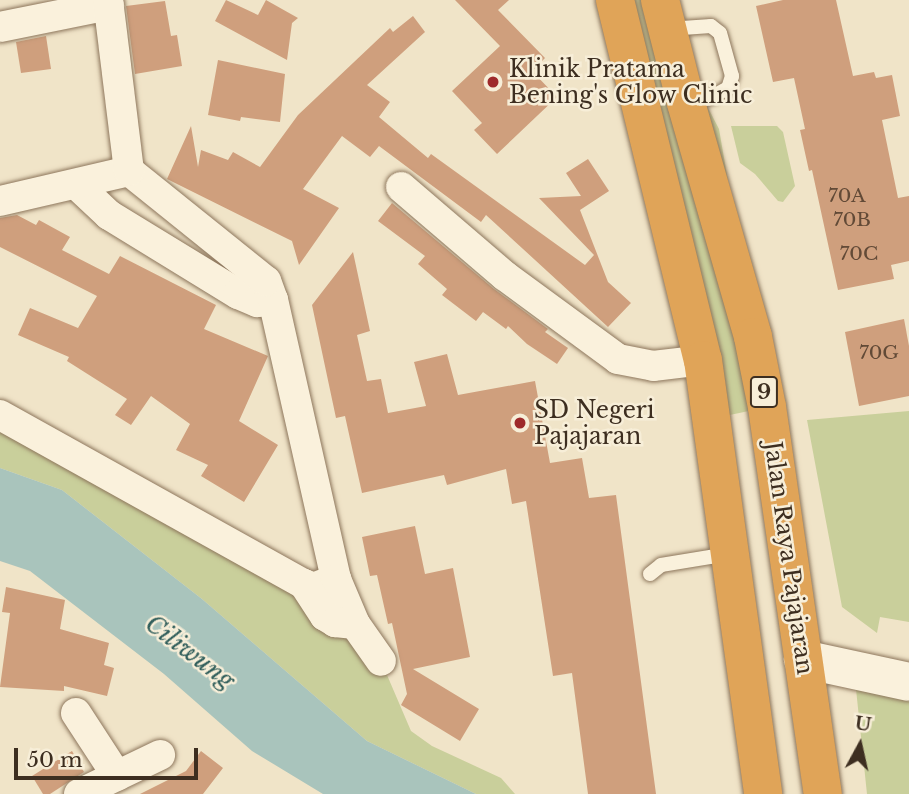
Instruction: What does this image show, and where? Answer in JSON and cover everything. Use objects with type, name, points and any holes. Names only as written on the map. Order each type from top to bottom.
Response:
[{"type":"highway","points":[[615,0],[703,360],[763,794]]},
{"type":"highway","name":"Jalan Raya Pajajaran","points":[[663,15],[753,337],[767,407],[823,794]]},
{"type":"highway","points":[[711,419],[767,407]]},
{"type":"street","points":[[0,27],[78,5],[108,3],[129,171],[266,281],[273,300],[336,579],[355,624],[381,661]]},
{"type":"street","points":[[0,201],[129,171]]},
{"type":"street","points":[[77,185],[109,215],[238,294],[257,302],[273,300]]},
{"type":"street","points":[[401,187],[505,276],[618,359],[653,366],[703,360]]},
{"type":"street","points":[[0,415],[304,584],[313,588],[336,579]]},
{"type":"street","points":[[304,584],[325,616],[335,622],[355,624]]},
{"type":"street","points":[[803,659],[909,682]]},
{"type":"street","points":[[76,713],[117,776]]},
{"type":"street","points":[[79,794],[160,755]]},
{"type":"lane","points":[[663,15],[711,26],[720,33],[732,76],[729,88],[712,97],[686,103]]},
{"type":"lane","points":[[650,574],[661,565],[729,554]]},
{"type":"green space","points":[[615,0],[658,0],[667,29],[719,129],[767,407],[711,419]]},
{"type":"green space","points":[[731,126],[777,126],[783,132],[795,186],[783,202],[778,201],[755,174],[740,163]]},
{"type":"green space","points":[[909,411],[909,622],[880,617],[877,633],[842,607],[807,420]]},
{"type":"green space","points":[[0,414],[304,584],[381,661],[411,731],[432,746],[501,778],[515,794],[476,794],[367,741],[202,599],[62,490],[0,468]]},
{"type":"green space","points":[[909,685],[909,794],[867,794],[856,689]]},
{"type":"water","name":"Ciliwung","points":[[0,468],[62,490],[202,599],[367,741],[476,794],[323,794],[252,751],[164,674],[30,571],[0,561]]},
{"type":"building","points":[[226,0],[258,15],[266,0],[298,18],[292,23],[287,60],[215,21]]},
{"type":"building","points":[[455,0],[509,0],[498,10],[545,58],[532,71],[557,97],[497,154],[474,130],[482,123],[452,91],[500,46]]},
{"type":"building","points":[[783,0],[836,0],[853,76],[874,72],[876,78],[892,75],[900,116],[882,120],[898,198],[909,196],[909,261],[891,265],[894,279],[838,290],[812,170],[809,171],[800,130],[805,129],[794,78],[773,82],[756,6]]},
{"type":"building","points":[[165,1],[171,36],[177,35],[182,66],[135,74],[126,6]]},
{"type":"building","points":[[413,16],[425,32],[367,85],[390,102],[379,117],[428,158],[431,154],[585,265],[594,255],[539,198],[581,196],[566,173],[588,159],[609,191],[580,210],[608,282],[631,303],[608,327],[486,215],[481,222],[379,146],[370,157],[342,136],[303,189],[339,208],[299,265],[292,241],[167,179],[191,126],[198,167],[201,150],[228,160],[233,152],[260,167],[298,115],[390,28],[393,32]]},
{"type":"building","points":[[46,36],[51,69],[21,73],[16,42]]},
{"type":"building","points":[[218,60],[285,74],[280,122],[241,117],[240,121],[208,115]]},
{"type":"building","points":[[392,203],[494,289],[548,329],[545,332],[568,348],[557,364],[527,344],[508,326],[506,329],[483,312],[476,321],[442,295],[447,289],[418,264],[425,256],[378,221]]},
{"type":"building","points":[[17,215],[36,225],[39,220],[70,237],[62,250],[109,274],[120,256],[216,305],[204,329],[268,356],[239,421],[278,445],[244,502],[201,476],[208,465],[176,450],[190,424],[151,396],[131,425],[115,415],[127,399],[67,361],[69,357],[18,335],[30,308],[78,328],[97,296],[0,247],[0,218]]},
{"type":"building","points":[[353,252],[370,331],[357,335],[367,381],[381,379],[388,413],[426,406],[414,362],[447,354],[458,395],[535,381],[550,463],[582,458],[589,498],[616,495],[656,794],[588,794],[572,673],[553,676],[526,501],[512,504],[506,469],[447,485],[444,475],[362,493],[345,416],[336,418],[312,305]]},
{"type":"building","points":[[904,319],[909,346],[909,396],[859,406],[845,332]]},
{"type":"building","points":[[415,526],[425,574],[453,568],[470,657],[413,669],[479,709],[460,741],[401,705],[407,694],[392,623],[388,624],[377,575],[370,576],[362,537]]},
{"type":"building","points":[[6,587],[65,600],[60,629],[109,643],[104,665],[114,668],[107,696],[64,686],[64,691],[0,687],[10,613],[2,612]]},
{"type":"building","points":[[72,751],[84,772],[50,794],[43,794],[32,776]]},
{"type":"building","points":[[201,751],[223,768],[203,794],[140,794],[186,771]]},
{"type":"place","name":"Klinik Pratama Bening's Glow Clinic","points":[[493,82]]},
{"type":"place","name":"SD Negeri Pajajaran","points":[[520,423]]}]
